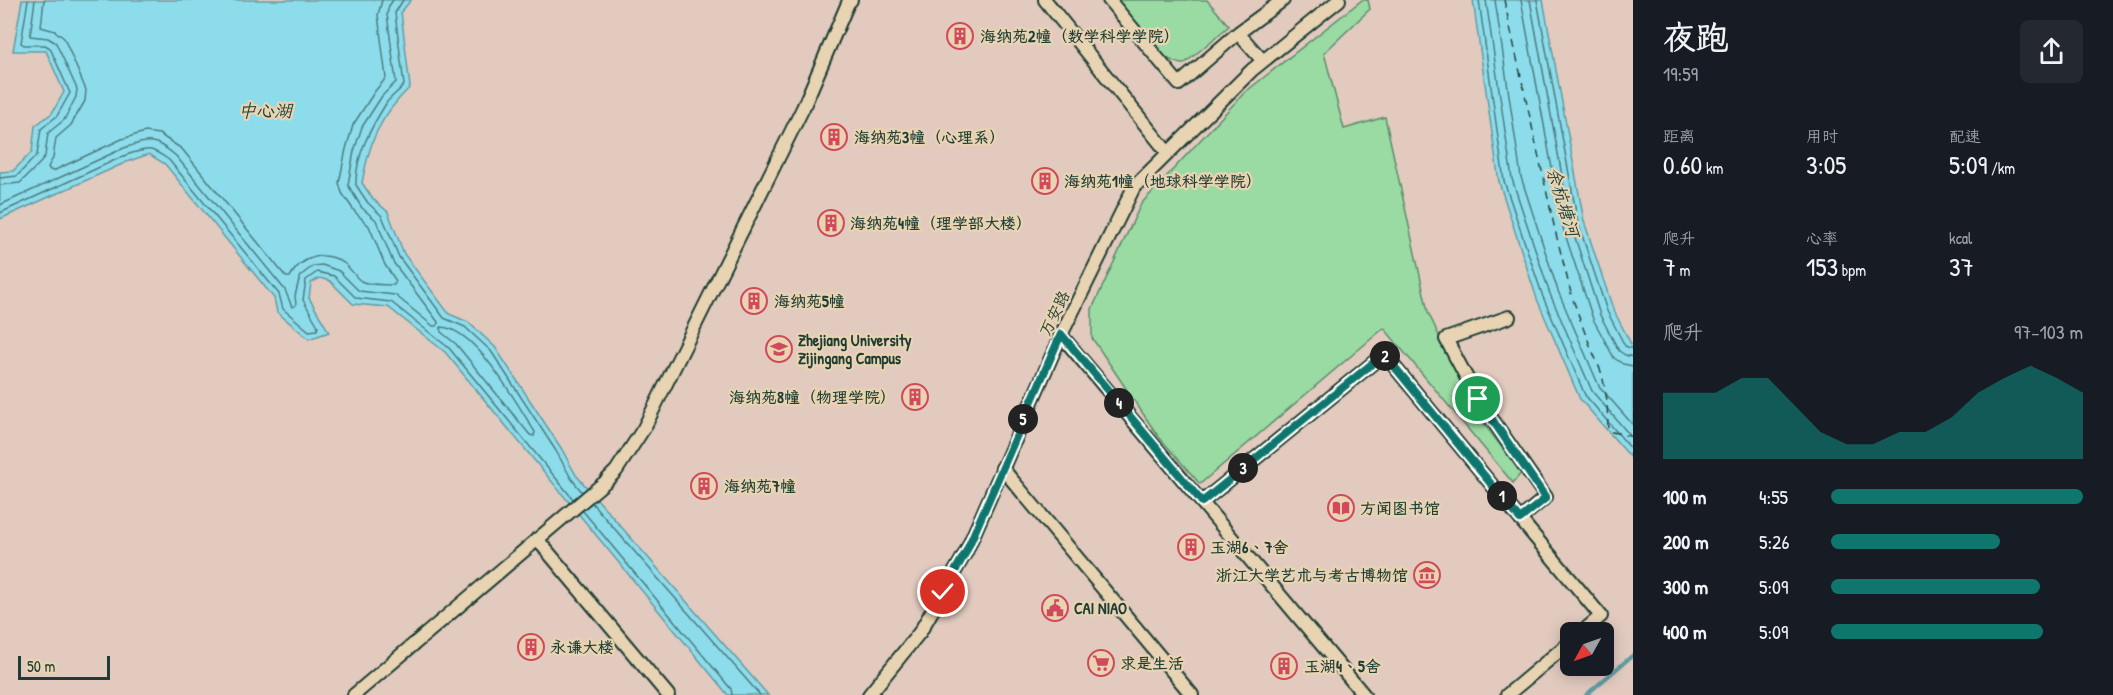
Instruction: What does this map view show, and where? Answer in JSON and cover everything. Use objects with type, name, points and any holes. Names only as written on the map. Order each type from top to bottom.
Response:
[{"type":"street","points":[[354,695],[558,523],[616,471],[644,428],[803,108],[851,0]]},
{"type":"street","points":[[1045,0],[1168,153]]},
{"type":"street","points":[[1109,0],[1179,84],[1238,33],[1283,0]]},
{"type":"street","name":"万安路","points":[[869,695],[926,622],[966,552],[1061,334],[1134,187],[1263,61],[1339,0]]},
{"type":"street","points":[[1238,33],[1263,61]]},
{"type":"street","points":[[1509,316],[1446,339],[1478,399],[1546,498],[1520,519]]},
{"type":"street","points":[[1061,334],[1364,695]]},
{"type":"street","points":[[1202,502],[1384,354],[1601,616],[1594,622]]},
{"type":"street","points":[[1002,468],[1192,695]]},
{"type":"street","points":[[537,539],[668,695]]},
{"type":"street","points":[[1507,695],[1560,650]]},
{"type":"green space","points":[[1117,0],[1207,0],[1229,26],[1184,64],[1175,62],[1156,49]]},
{"type":"green space","points":[[1362,0],[1368,0],[1370,9],[1324,53],[1344,129],[1385,117],[1428,312],[1473,409],[1521,473],[1513,483],[1384,328],[1200,484],[1158,436],[1092,338],[1092,309],[1141,204],[1244,93]]},
{"type":"water","name":"中心湖","points":[[22,0],[411,0],[401,12],[410,87],[399,98],[377,130],[362,183],[373,199],[388,212],[404,254],[449,314],[468,322],[495,347],[576,475],[768,695],[728,695],[445,352],[388,307],[353,304],[330,281],[320,278],[311,283],[309,298],[329,332],[309,339],[277,312],[274,298],[165,164],[149,154],[0,219],[0,172],[13,171],[32,152],[35,126],[52,113],[64,92],[46,51],[13,51]]},
{"type":"water","name":"余杭塘河","points":[[1473,0],[1543,0],[1584,221],[1613,309],[1633,348],[1633,460],[1580,399],[1537,299],[1499,182]]},
{"type":"waterway","points":[[1586,695],[1633,655]]},
{"type":"ferry route","points":[[1504,0],[1572,297],[1602,374],[1607,400],[1608,431],[1633,437]]},
{"type":"place","name":"海纳苑2幢（数学科学学院）","points":[[960,36]]},
{"type":"place","name":"海纳苑3幢（心理系）","points":[[834,137]]},
{"type":"place","name":"海纳苑1幢（地球科学学院）","points":[[1045,181]]},
{"type":"place","name":"海纳苑4幢（理学部大楼）","points":[[831,223]]},
{"type":"place","name":"海纳苑5幢","points":[[754,301]]},
{"type":"place","name":"Zhejiang University Zijingang Campus","points":[[779,349]]},
{"type":"place","name":"海纳苑8幢（物理学院）","points":[[915,397]]},
{"type":"place","name":"海纳苑7幢","points":[[704,486]]},
{"type":"place","name":"方闻图书馆","points":[[1341,508]]},
{"type":"place","name":"玉湖6、7舍","points":[[1191,547]]},
{"type":"place","name":"浙江大学艺术与考古博物馆","points":[[1427,575]]},
{"type":"place","name":"CAI NIAO","points":[[1055,608]]},
{"type":"place","name":"永谦大楼","points":[[531,647]]},
{"type":"place","name":"求是生活","points":[[1101,663]]},
{"type":"place","name":"玉湖4、5舍","points":[[1284,666]]},
{"type":"route","points":[[943,592],[966,552],[1061,334],[1202,502],[1384,354],[1520,519],[1546,498],[1478,399]]}]
